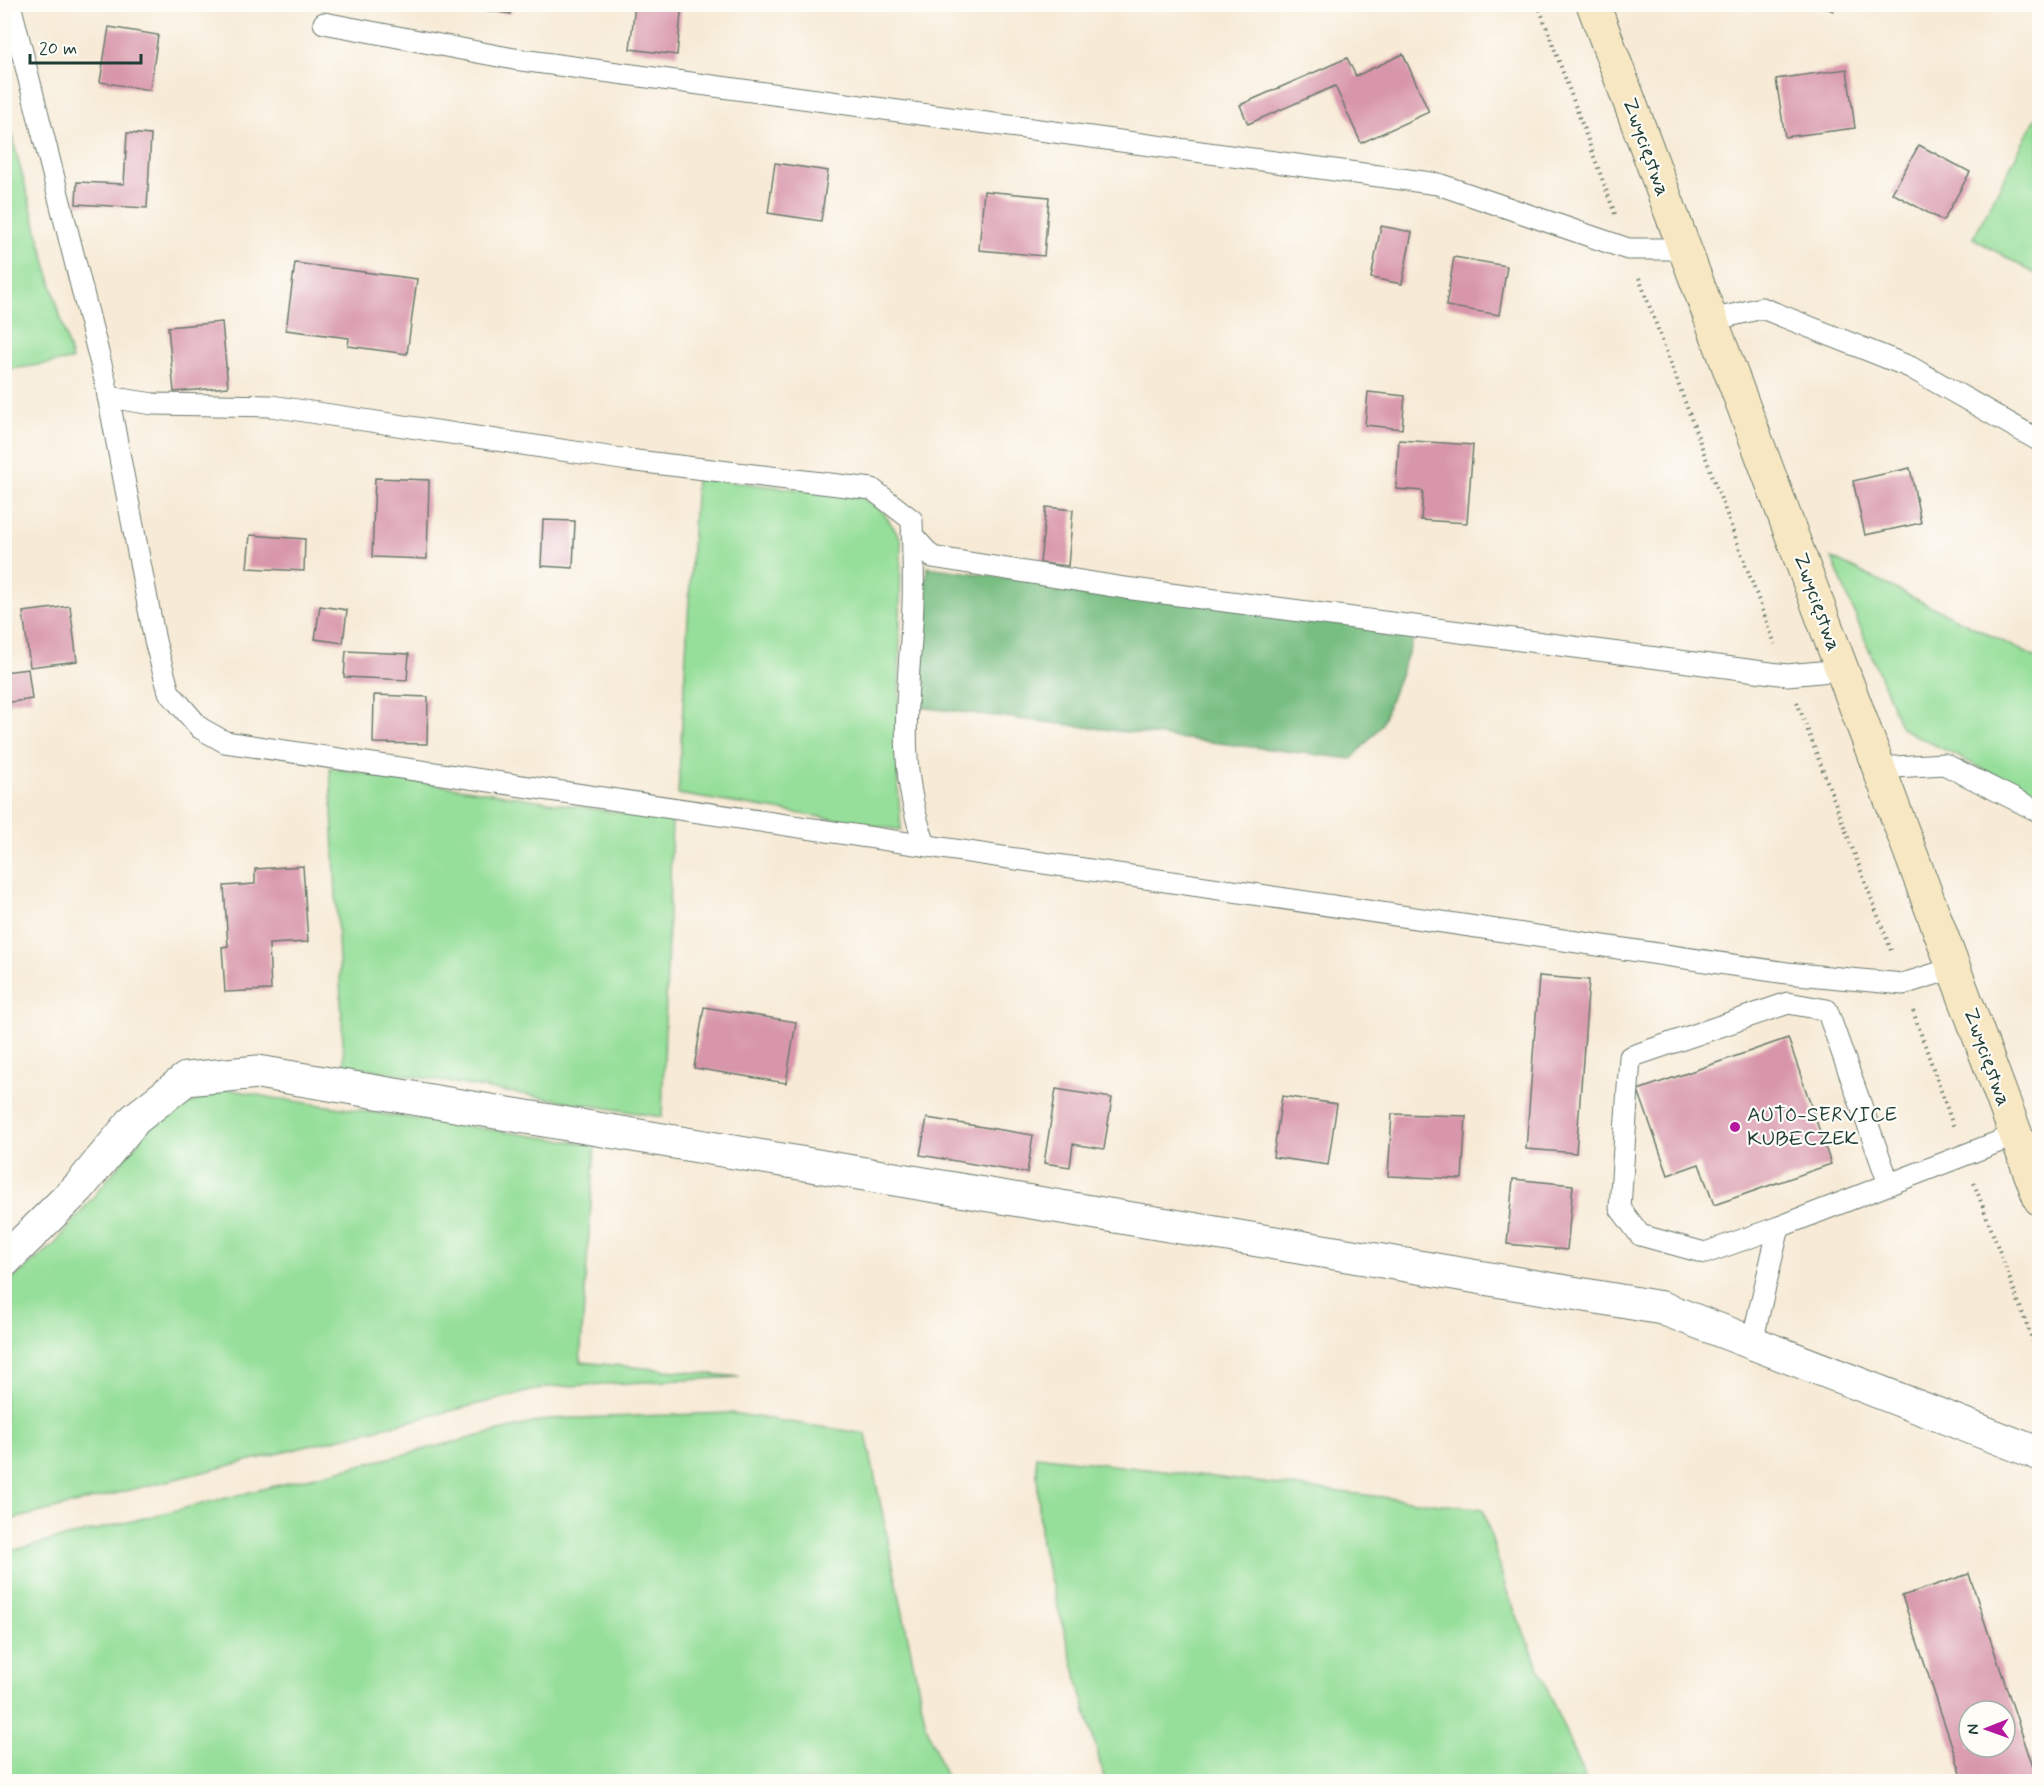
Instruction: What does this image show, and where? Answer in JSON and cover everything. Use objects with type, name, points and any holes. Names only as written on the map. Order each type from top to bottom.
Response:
[{"type":"main road","name":"Zwycięstwa","points":[[1593,4],[2040,1199]]},
{"type":"street","points":[[4,1261],[79,1187],[135,1119],[186,1079],[258,1072],[1662,1308],[2040,1454]]},
{"type":"lane","points":[[10,4],[108,397],[155,641],[170,692],[200,728],[225,742],[1786,973],[1903,984],[1954,968]]},
{"type":"lane","points":[[324,23],[514,59],[1437,184],[1628,249],[1684,249]]},
{"type":"lane","points":[[1712,320],[1762,308],[1910,367],[2040,441]]},
{"type":"lane","points":[[108,397],[153,404],[271,406],[628,460],[872,489],[912,520],[913,602],[904,737],[912,812],[925,844]]},
{"type":"lane","points":[[912,535],[932,557],[1125,588],[1787,675],[1842,670]]},
{"type":"lane","points":[[1879,768],[1944,764],[2040,812]]},
{"type":"lane","points":[[1889,1184],[1827,1010],[1788,1003],[1630,1056],[1620,1208],[1640,1235],[1705,1253],[1779,1227],[2016,1135]]},
{"type":"lane","points":[[1752,1342],[1779,1227]]},
{"type":"green space","points":[[5,111],[72,360],[4,370]]},
{"type":"green space","points":[[2039,112],[2040,276],[1973,238]]},
{"type":"green space","points":[[696,478],[860,496],[883,512],[901,539],[898,786],[901,830],[678,794]]},
{"type":"green space","points":[[1832,558],[2039,659],[2039,797],[1901,728]]},
{"type":"green space","points":[[927,567],[1416,632],[1381,726],[1352,759],[920,707]]},
{"type":"green space","points":[[330,768],[672,821],[662,1117],[344,1065]]},
{"type":"green space","points":[[228,1089],[273,1098],[595,1145],[580,1362],[741,1377],[547,1387],[5,1521],[4,1286],[55,1244],[160,1115]]},
{"type":"green space","points":[[731,1413],[866,1434],[926,1725],[947,1781],[5,1781],[5,1552],[549,1419]]},
{"type":"green space","points":[[1036,1456],[1483,1509],[1507,1592],[1586,1781],[1105,1781],[1041,1545]]},
{"type":"building","points":[[439,4],[512,4],[511,14]]},
{"type":"building","points":[[635,4],[682,4],[677,55],[630,49]]},
{"type":"building","points":[[1820,4],[1836,4],[1833,11]]},
{"type":"building","points":[[109,27],[158,35],[150,90],[100,82]]},
{"type":"building","points":[[1403,54],[1429,112],[1361,143],[1335,86],[1248,124],[1240,105],[1347,58],[1356,76]]},
{"type":"building","points":[[1847,69],[1855,128],[1785,137],[1776,79]]},
{"type":"building","points":[[127,133],[151,135],[147,208],[76,204],[77,182],[124,184]]},
{"type":"building","points":[[1919,145],[1970,172],[1943,221],[1892,193]]},
{"type":"building","points":[[775,163],[828,171],[821,221],[768,213]]},
{"type":"building","points":[[984,191],[1049,197],[1044,256],[979,250]]},
{"type":"building","points":[[1381,226],[1412,232],[1402,284],[1371,278]]},
{"type":"building","points":[[1454,257],[1507,266],[1499,315],[1446,306]]},
{"type":"building","points":[[295,263],[417,279],[407,354],[348,346],[349,338],[286,330]]},
{"type":"building","points":[[222,322],[228,387],[174,392],[168,327]]},
{"type":"building","points":[[1368,392],[1405,396],[1402,429],[1365,425]]},
{"type":"building","points":[[1399,440],[1473,445],[1467,523],[1421,520],[1423,491],[1396,489]]},
{"type":"building","points":[[1910,468],[1921,523],[1865,535],[1853,481]]},
{"type":"building","points":[[375,478],[429,480],[427,559],[372,557]]},
{"type":"building","points":[[1046,507],[1073,510],[1068,566],[1040,563]]},
{"type":"building","points":[[543,520],[575,521],[573,568],[541,566]]},
{"type":"building","points":[[250,535],[305,539],[304,571],[247,568]]},
{"type":"building","points":[[70,606],[77,661],[30,667],[23,612]]},
{"type":"building","points":[[320,606],[347,610],[343,643],[315,639]]},
{"type":"building","points":[[346,651],[409,654],[407,680],[344,677]]},
{"type":"building","points":[[28,669],[32,699],[4,703],[4,672]]},
{"type":"building","points":[[374,695],[428,697],[427,744],[373,743]]},
{"type":"building","points":[[303,866],[308,942],[269,944],[271,990],[225,992],[222,947],[228,946],[224,886],[255,884],[255,869]]},
{"type":"building","points":[[1539,976],[1589,980],[1576,1153],[1526,1149]]},
{"type":"building","points":[[704,1007],[796,1022],[786,1083],[694,1068]]},
{"type":"building","name":"AUTO-SERVICE KUBECZEK","points":[[1788,1038],[1831,1164],[1714,1205],[1699,1164],[1668,1175],[1638,1090]]},
{"type":"building","points":[[1056,1089],[1112,1098],[1104,1149],[1073,1144],[1070,1167],[1044,1163]]},
{"type":"building","points":[[1282,1096],[1337,1104],[1328,1165],[1273,1157]]},
{"type":"building","points":[[1392,1114],[1466,1116],[1462,1179],[1388,1176]]},
{"type":"building","points":[[927,1118],[1033,1135],[1027,1173],[920,1155]]},
{"type":"building","points":[[1513,1179],[1573,1185],[1567,1250],[1507,1244]]},
{"type":"building","points":[[1969,1574],[2010,1699],[1957,1699],[1957,1759],[2017,1759],[2017,1719],[2038,1782],[1964,1782],[1902,1596]]},
{"type":"place","name":"AUTO-SERVICE KUBECZEK","points":[[1735,1127]]}]
